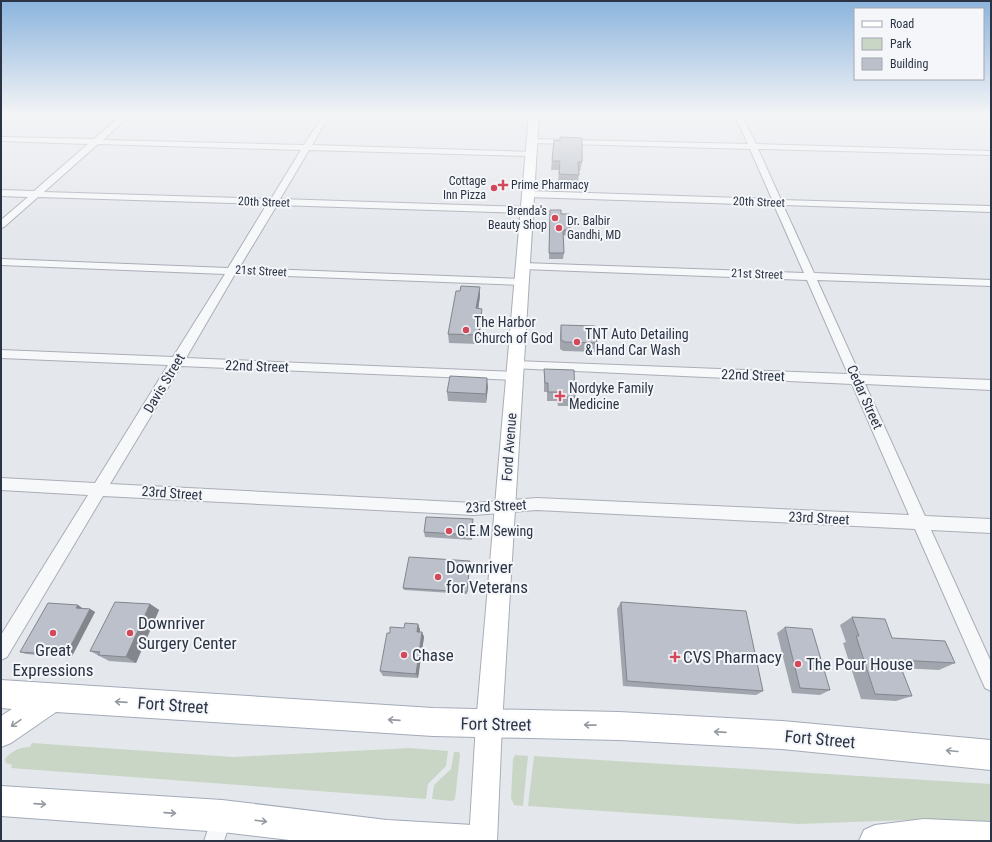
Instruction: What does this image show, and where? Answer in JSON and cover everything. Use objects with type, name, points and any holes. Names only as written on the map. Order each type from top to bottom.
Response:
[{"type":"main road","name":"Ford Avenue","points":[[483,841],[489,724],[531,153]]},
{"type":"main road","name":"Fort Street","points":[[1,694],[433,722],[620,726],[782,735],[991,755]]},
{"type":"main road","points":[[1,733],[53,697]]},
{"type":"main road","points":[[1,801],[218,829],[473,841]]},
{"type":"main road","points":[[875,841],[924,834],[991,838]]},
{"type":"street","points":[[1,225],[82,153]]},
{"type":"street","name":"Davis Street","points":[[1,651],[303,153]]},
{"type":"street","name":"Cedar Street","points":[[756,153],[991,682]]},
{"type":"street","name":"20th Street","points":[[1,193],[527,210]]},
{"type":"street","name":"20th Street","points":[[528,194],[991,209]]},
{"type":"street","name":"21st Street","points":[[1,262],[521,282]]},
{"type":"street","name":"21st Street","points":[[523,266],[991,283]]},
{"type":"street","name":"22nd Street","points":[[1,354],[177,361],[991,385]]},
{"type":"street","name":"23rd Street","points":[[1,484],[478,509],[537,504],[991,526]]},
{"type":"green space","points":[[32,743],[233,757],[410,748],[448,751],[446,766],[428,784],[426,799],[11,768],[12,765],[6,763],[5,759],[10,754],[19,749],[30,747]]},
{"type":"green space","points":[[454,752],[459,752],[460,755],[455,799],[452,801],[432,799],[434,785],[451,769]]},
{"type":"green space","points":[[515,755],[528,756],[523,806],[514,805],[511,798],[513,759]]},
{"type":"green space","points":[[534,756],[991,784],[991,826],[907,820],[798,824],[528,806]]},
{"type":"building","points":[[553,153],[582,153],[582,162],[578,162],[579,175],[559,174],[560,161],[552,161]]},
{"type":"building","points":[[550,210],[561,210],[561,214],[569,214],[570,230],[563,230],[564,253],[549,253]]},
{"type":"building","name":"The Harbor Church of God","points":[[461,286],[480,287],[476,308],[482,309],[478,335],[448,334],[456,291],[460,291]]},
{"type":"building","points":[[561,325],[595,326],[597,343],[565,342],[561,340]]},
{"type":"building","points":[[544,369],[574,370],[575,397],[559,397],[559,392],[548,392],[548,383],[545,383]]},
{"type":"building","points":[[450,376],[487,378],[486,394],[447,392]]},
{"type":"building","name":"G.E.M Sewing","points":[[426,517],[473,519],[471,535],[424,532]]},
{"type":"building","name":"Downriver for Veterans","points":[[409,557],[470,561],[467,592],[403,588]]},
{"type":"building","name":"Downriver Surgery Center","points":[[115,602],[150,604],[126,657],[98,655],[100,652],[90,651]]},
{"type":"building","name":"CVS Pharmacy","points":[[621,602],[746,611],[763,691],[627,681]]},
{"type":"building","name":"Great Expressions","points":[[48,603],[78,605],[76,608],[90,609],[66,655],[20,652]]},
{"type":"building","points":[[852,617],[885,619],[892,638],[945,641],[955,663],[898,660],[912,696],[875,694],[856,636],[859,636]]},
{"type":"building","name":"Chase","points":[[405,623],[418,624],[417,632],[422,632],[416,674],[380,671],[387,633],[390,633],[390,627],[404,628]]},
{"type":"building","points":[[785,627],[812,629],[830,690],[800,688]]},
{"type":"place","name":"Prime Pharmacy","points":[[503,185]]},
{"type":"place","name":"Cottage Inn Pizza","points":[[494,188]]},
{"type":"place","name":"Brenda's Beauty Shop","points":[[555,218]]},
{"type":"place","name":"Dr. Balbir Gandhi, MD","points":[[559,228]]},
{"type":"place","name":"The Harbor Church of God","points":[[466,330]]},
{"type":"place","name":"TNT Auto Detailing & Hand Car Wash","points":[[577,342]]},
{"type":"place","name":"Nordyke Family Medicine","points":[[560,396]]},
{"type":"place","name":"G.E.M Sewing","points":[[449,531]]},
{"type":"place","name":"Downriver for Veterans","points":[[438,577]]},
{"type":"place","name":"Great Expressions","points":[[53,633]]},
{"type":"place","name":"Downriver Surgery Center","points":[[130,633]]},
{"type":"place","name":"Chase","points":[[404,655]]},
{"type":"place","name":"CVS Pharmacy","points":[[675,657]]},
{"type":"place","name":"The Pour House","points":[[798,664]]}]
